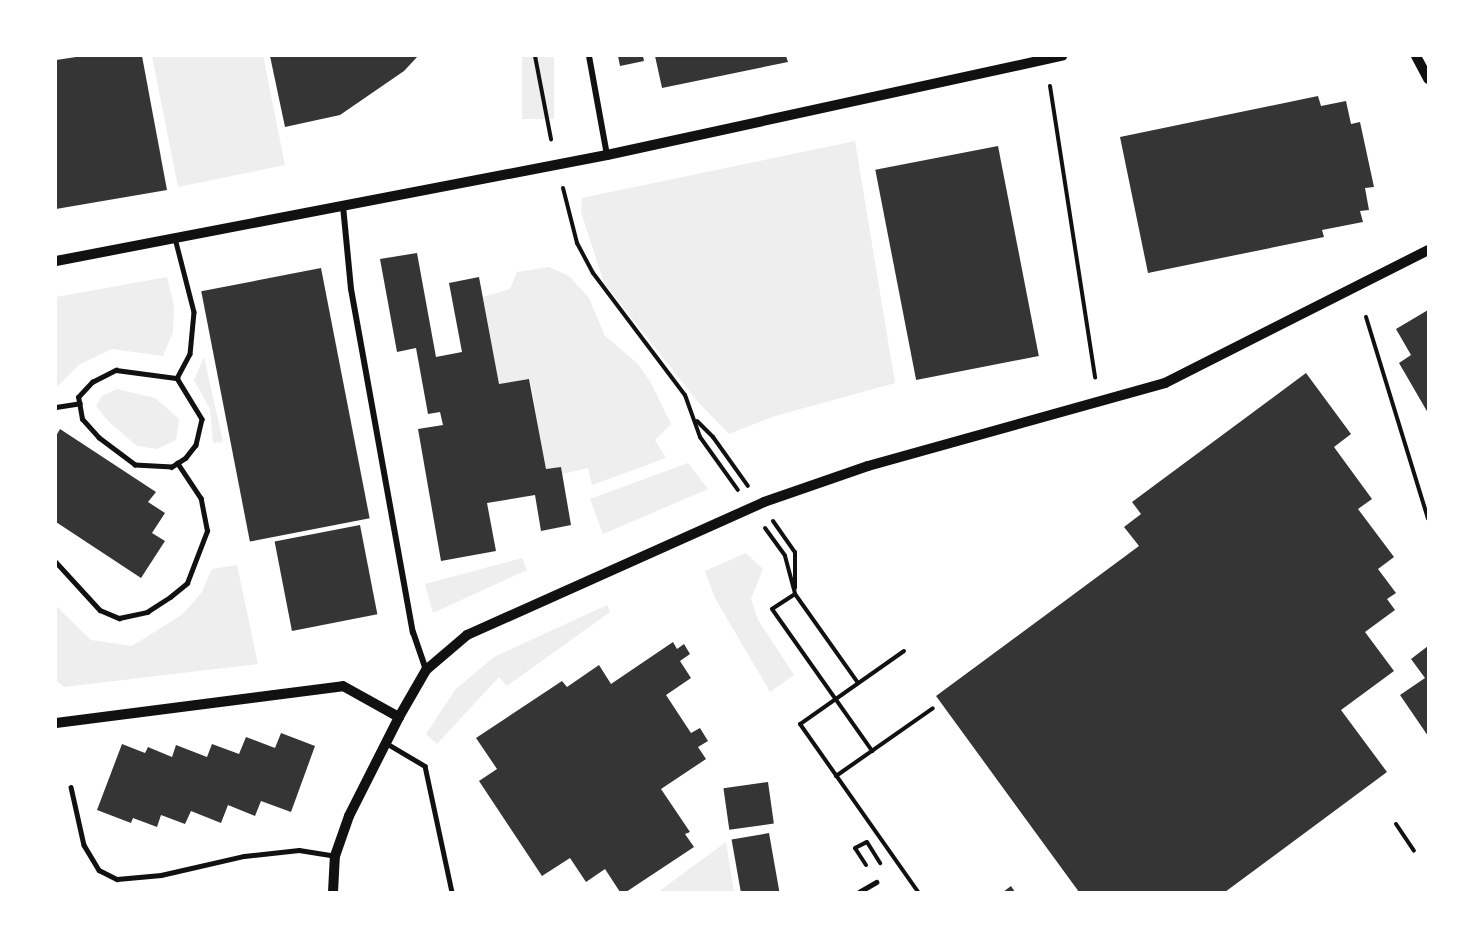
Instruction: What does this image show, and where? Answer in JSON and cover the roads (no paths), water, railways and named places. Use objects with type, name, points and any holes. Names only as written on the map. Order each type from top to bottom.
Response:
[{"type":"street","points":[[589,56],[607,155]]},
{"type":"street","points":[[56,261],[607,155],[1062,56]]},
{"type":"street","points":[[1416,56],[1428,79]]},
{"type":"street","points":[[343,206],[351,289],[411,621],[426,670]]},
{"type":"street","points":[[333,892],[335,856],[349,816],[399,717],[426,670],[467,635],[687,534],[868,466],[1166,383],[1428,250]]},
{"type":"street","points":[[56,723],[343,686],[399,717]]},
{"type":"lane","points":[[175,238],[194,312],[190,354],[177,378]]},
{"type":"lane","points":[[116,370],[177,378],[202,419],[202,429],[196,445],[177,463],[155,469],[135,465],[99,438],[82,419],[78,397],[92,382],[116,370]]},
{"type":"lane","points":[[56,407],[80,403]]},
{"type":"lane","points":[[56,562],[100,610],[119,618],[147,612],[170,597],[187,583],[201,555],[207,531],[201,499],[177,463]]},
{"type":"lane","points":[[386,743],[425,766],[452,892]]},
{"type":"lane","points":[[71,787],[84,845],[99,870],[117,879],[161,874],[244,856],[299,850],[335,856]]},
{"type":"lane","points":[[859,892],[876,882]]}]
